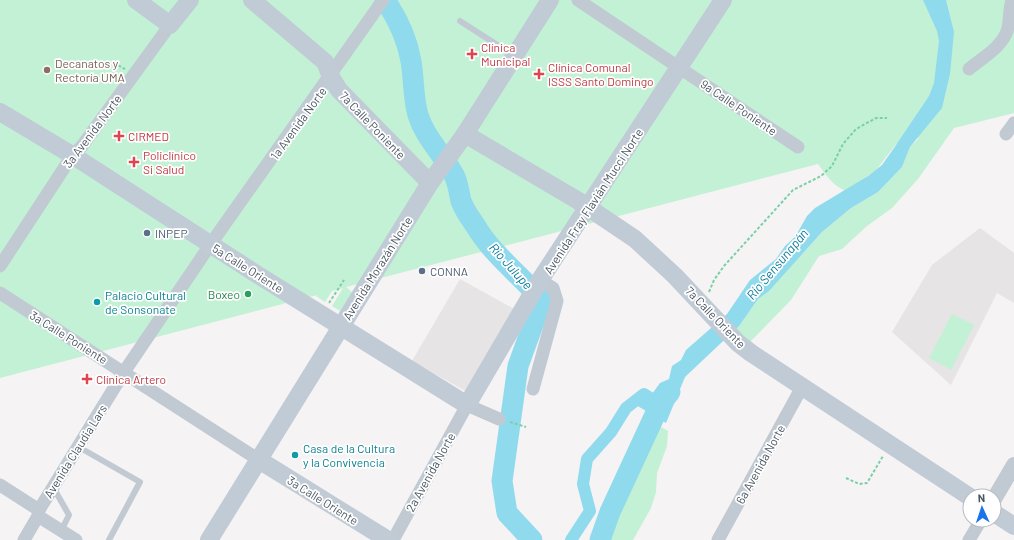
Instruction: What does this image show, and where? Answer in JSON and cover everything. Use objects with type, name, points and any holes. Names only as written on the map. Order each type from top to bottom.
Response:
[{"type":"main road","points":[[136,0],[170,25]]},
{"type":"main road","name":"3a Avenida Norte","points":[[170,25],[190,0]]},
{"type":"main road","name":"7a Calle Poniente","points":[[252,0],[325,62],[330,77],[338,90],[433,179]]},
{"type":"main road","name":"Avenida Morazán Norte","points":[[210,540],[340,327],[433,179],[462,138],[550,0]]},
{"type":"main road","name":"Avenida Fray Flavián Mucci Norte","points":[[467,404],[542,278],[723,0]]},
{"type":"main road","name":"5a Calle Oriente","points":[[0,112],[72,155],[210,245],[340,327],[467,404]]},
{"type":"main road","name":"7a Calle Oriente","points":[[462,138],[589,207],[652,254],[703,304],[738,343],[802,387],[962,492]]},
{"type":"main road","name":"3a Calle Oriente","points":[[259,460],[388,540]]},
{"type":"main road","points":[[1002,518],[1014,526]]},
{"type":"street","name":"9a Calle Poniente","points":[[578,0],[798,147]]},
{"type":"street","points":[[969,69],[992,51],[1003,39],[1008,30],[1012,0]]},
{"type":"street","name":"1a Avenida Norte","points":[[210,245],[382,2]]},
{"type":"street","name":"3a Avenida Norte","points":[[0,266],[72,155],[82,146],[170,25]]},
{"type":"street","points":[[1006,134],[1014,123]]},
{"type":"street","name":"Avenida Claudia Lars","points":[[24,540],[77,446],[124,372],[210,245]]},
{"type":"street","points":[[533,389],[557,301],[553,288],[542,278]]},
{"type":"street","name":"3a Calle Poniente","points":[[0,293],[259,460]]},
{"type":"street","name":"6a Avenida Norte","points":[[718,540],[802,387]]},
{"type":"street","name":"5a Calle Oriente","points":[[467,404],[499,419]]},
{"type":"street","name":"2a Avenida Norte","points":[[393,540],[467,404]]},
{"type":"street","points":[[1000,488],[1014,465]]},
{"type":"street","points":[[0,485],[61,531],[76,540]]},
{"type":"street","points":[[968,540],[976,528]]},
{"type":"lane","points":[[460,21],[515,56]]},
{"type":"lane","points":[[77,446],[140,482],[108,540]]},
{"type":"lane","points":[[53,487],[69,515],[61,531]]},
{"type":"path","points":[[703,304],[714,280],[721,271],[793,190],[821,176],[832,166],[843,144],[856,129],[876,118],[887,118]]},
{"type":"path","points":[[327,306],[344,280]]},
{"type":"path","points":[[522,426],[526,427]]},
{"type":"path","points":[[846,478],[859,484],[867,483],[890,445]]},
{"type":"shaded area","points":[[980,228],[1014,253],[1014,303],[997,293],[951,385],[892,332],[932,265]]},
{"type":"shaded area","points":[[460,279],[516,310],[467,392],[412,361]]},
{"type":"green space","points":[[0,0],[1014,0],[1014,113],[954,128],[918,179],[892,208],[867,226],[842,249],[819,256],[791,300],[748,344],[736,329],[758,299],[768,291],[822,232],[851,208],[878,192],[902,167],[910,147],[919,138],[897,143],[876,170],[846,191],[834,183],[818,164],[504,246],[522,265],[531,278],[525,288],[481,252],[346,287],[353,293],[340,311],[332,306],[343,288],[332,291],[325,302],[316,296],[317,295],[0,378]]},
{"type":"green space","points":[[952,314],[974,325],[951,370],[929,358]]},
{"type":"green space","points":[[661,427],[668,431],[667,446],[657,473],[656,492],[651,508],[633,540],[607,540],[615,516],[651,430]]},
{"type":"water","points":[[923,0],[946,0],[954,32],[950,74],[942,108],[910,147],[902,167],[878,192],[851,208],[822,232],[769,291],[758,299],[739,326],[685,377],[666,423],[636,405],[652,394],[660,383],[669,379],[672,366],[681,360],[686,350],[727,314],[750,280],[776,259],[785,246],[795,237],[807,216],[815,208],[868,176],[882,165],[929,96],[934,83],[939,41],[937,31]]},
{"type":"waterway","name":"Río Julupe","points":[[385,0],[394,14],[407,44],[413,75],[416,109],[421,123],[454,175],[464,207],[482,236],[542,300],[518,366],[502,481],[507,513],[532,540]]},
{"type":"waterway","name":"Río Sensunapán","points":[[600,540],[610,512],[660,404],[670,392]]},
{"type":"waterway","points":[[571,540],[590,511],[583,484],[587,459],[611,432],[626,408],[644,394],[660,404]]},
{"type":"place","name":"Clínica Municipal","points":[[472,54]]},
{"type":"place","name":"Decanatos y Rectoría UMA","points":[[47,70]]},
{"type":"place","name":"Clínica Comunal ISSS Santo Domingo","points":[[539,74]]},
{"type":"place","name":"CIRMED","points":[[119,136]]},
{"type":"place","name":"Policlínico Si Salud","points":[[134,162]]},
{"type":"place","name":"INPEP","points":[[147,233]]},
{"type":"place","name":"CONNA","points":[[422,271]]},
{"type":"place","name":"Boxeo","points":[[248,294]]},
{"type":"place","name":"Palacio Cultural de Sonsonate","points":[[97,302]]},
{"type":"place","name":"Clínica Artero","points":[[87,379]]},
{"type":"place","name":"Casa de la Cultura y la Convivencia","points":[[295,455]]}]
